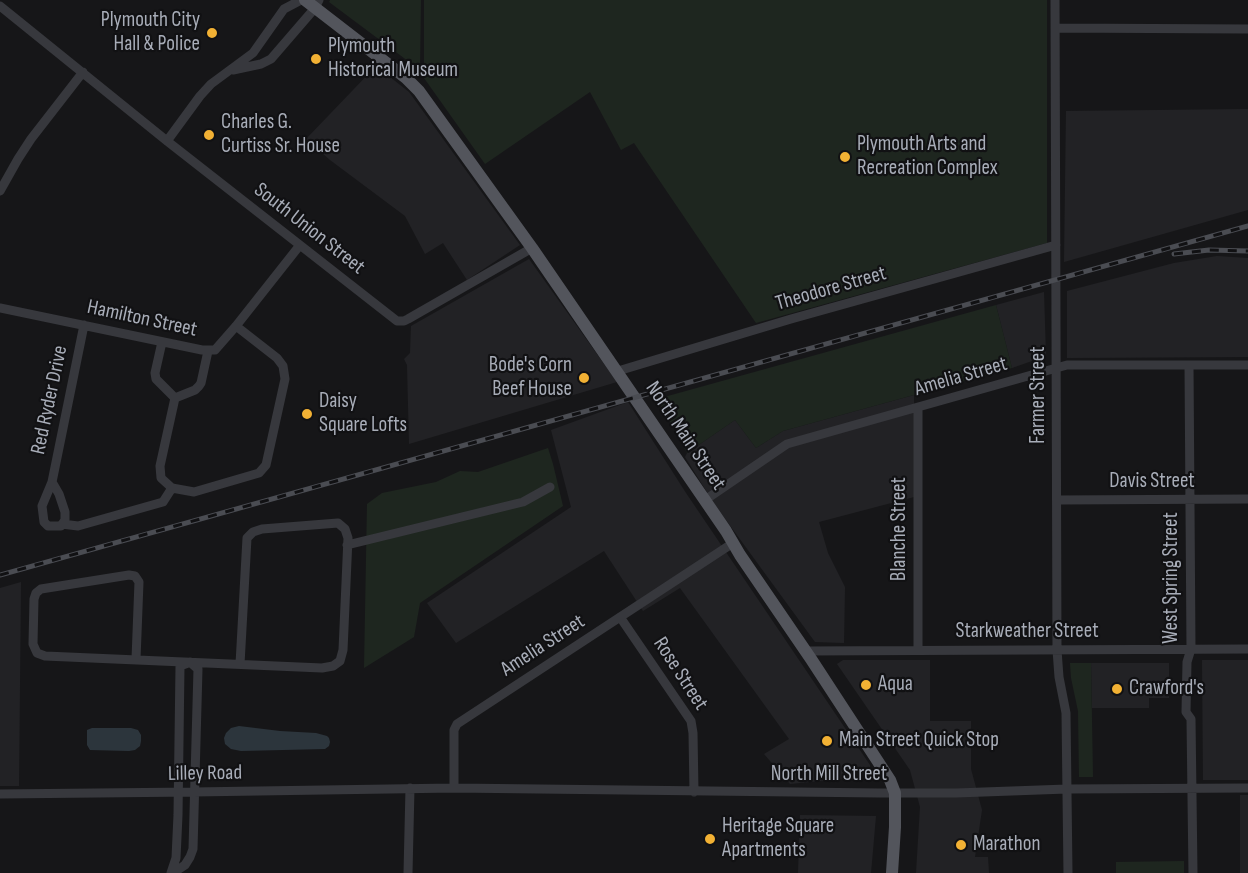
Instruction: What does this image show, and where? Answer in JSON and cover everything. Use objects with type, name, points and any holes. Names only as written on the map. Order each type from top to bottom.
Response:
[{"type":"main road","name":"North Main Street","points":[[303,0],[317,4],[419,91],[618,371],[806,651],[890,780],[895,793]]},
{"type":"main road","points":[[892,873],[895,793]]},
{"type":"street","points":[[167,141],[211,84],[253,53],[284,9],[303,0]]},
{"type":"street","name":"Farmer Street","points":[[1055,0],[1057,650],[1059,677],[1066,713],[1068,873]]},
{"type":"street","points":[[230,71],[261,64],[271,59],[317,4]]},
{"type":"street","name":"South Union Street","points":[[0,6],[167,141],[397,321],[404,321],[532,248]]},
{"type":"street","points":[[1055,28],[1248,29]]},
{"type":"street","points":[[0,191],[31,139],[83,72]]},
{"type":"street","name":"Hamilton Street","points":[[0,308],[208,351],[215,350],[300,245]]},
{"type":"street","name":"Theodore Street","points":[[618,371],[791,319],[1056,245]]},
{"type":"street","name":"Red Ryder Drive","points":[[51,482],[59,494],[65,512],[63,524],[56,527],[48,526],[44,522],[42,506],[51,482],[84,325]]},
{"type":"street","points":[[175,398],[160,466],[161,478],[172,488],[194,492],[259,473],[266,465],[285,379],[283,366],[277,358],[236,326]]},
{"type":"street","points":[[162,342],[156,379],[175,398]]},
{"type":"street","points":[[175,398],[199,386],[208,351]]},
{"type":"street","name":"Amelia Street","points":[[705,500],[787,444],[1067,365],[1248,365]]},
{"type":"street","name":"West Spring Street","points":[[1189,365],[1191,650],[1187,662],[1186,712],[1191,719],[1193,873]]},
{"type":"street","name":"Blanche Street","points":[[918,408],[918,650]]},
{"type":"street","points":[[348,545],[524,502],[550,487]]},
{"type":"street","points":[[63,524],[78,526],[162,502],[172,488]]},
{"type":"street","name":"Davis Street","points":[[1057,500],[1248,500]]},
{"type":"street","points":[[136,659],[139,582],[135,576],[129,574],[41,589],[36,593],[33,644],[37,653],[45,656],[322,668],[333,666],[340,661],[343,650],[348,545],[345,529],[338,524],[262,529],[253,532],[247,538],[240,664]]},
{"type":"street","name":"Amelia Street","points":[[454,788],[454,730],[457,724],[733,543]]},
{"type":"street","name":"Rose Street","points":[[620,617],[691,721],[694,792]]},
{"type":"street","name":"Starkweather Street","points":[[806,651],[1248,649]]},
{"type":"street","points":[[172,873],[185,864],[193,849],[198,669],[190,662]]},
{"type":"street","points":[[172,873],[176,858],[180,666],[190,662]]},
{"type":"street","name":"North Mill Street","points":[[410,789],[895,793],[1248,788]]},
{"type":"street","points":[[408,873],[410,789]]},
{"type":"street","name":"Lilley Road","points":[[0,794],[410,789]]},
{"type":"shaded area","points":[[330,0],[421,0],[420,70],[329,2]]},
{"type":"shaded area","name":"Plymouth Arts and Recreation Complex","points":[[424,0],[1047,0],[1047,243],[756,323],[634,143],[621,150],[590,92],[485,164],[424,78]]},
{"type":"shaded area","points":[[376,66],[409,92],[520,245],[467,280],[443,243],[425,254],[405,216],[330,160],[306,139]]},
{"type":"shaded area","points":[[1248,109],[1248,210],[1064,262],[1066,111]]},
{"type":"shaded area","points":[[1217,256],[1248,258],[1248,357],[1067,358],[1067,291],[1174,263]]},
{"type":"shaded area","points":[[529,259],[617,382],[409,444],[407,365],[404,359],[410,353],[411,326]]},
{"type":"shaded area","points":[[1044,292],[1046,356],[1012,368],[996,305]]},
{"type":"shaded area","points":[[996,305],[1012,368],[783,431],[756,448],[735,420],[687,453],[657,399]]},
{"type":"shaded area","points":[[914,395],[914,497],[819,522],[828,553],[845,587],[844,643],[815,642],[715,505],[685,457],[687,453],[735,420],[756,448],[783,431]]},
{"type":"shaded area","points":[[628,402],[686,493],[870,765],[870,776],[790,784],[764,754],[789,739],[680,588],[643,611],[604,551],[456,643],[427,603],[571,507],[551,430]]},
{"type":"shaded area","points":[[548,448],[563,506],[420,603],[414,637],[364,668],[367,504],[382,493],[436,482],[460,471],[478,472]]},
{"type":"shaded area","points":[[21,582],[19,786],[0,786],[0,588]]},
{"type":"shaded area","points":[[843,660],[930,660],[930,721],[971,721],[971,769],[982,810],[975,857],[988,857],[989,873],[916,873],[920,807],[910,770],[837,664]]},
{"type":"shaded area","points":[[1202,660],[1248,660],[1248,780],[1203,780]]},
{"type":"shaded area","points":[[1070,663],[1091,663],[1093,777],[1079,777],[1078,711]]},
{"type":"shaded area","points":[[1091,663],[1169,663],[1169,698],[1149,698],[1149,708],[1092,708]]},
{"type":"shaded area","points":[[239,726],[316,733],[327,736],[330,742],[325,749],[241,751],[231,749],[225,744],[224,738],[231,728]]},
{"type":"shaded area","points":[[92,728],[138,730],[141,735],[140,746],[129,751],[90,750],[87,745],[87,730]]},
{"type":"shaded area","points":[[1240,795],[1248,795],[1248,873],[1240,873]]},
{"type":"shaded area","points":[[800,815],[876,816],[871,873],[798,873]]},
{"type":"shaded area","points":[[1184,861],[1184,873],[1116,873],[1116,862]]},
{"type":"railway","points":[[0,575],[1248,226]]},
{"type":"railway","points":[[1174,254],[1209,250],[1248,251]]},
{"type":"place","name":"Plymouth City Hall & Police","points":[[212,33]]},
{"type":"place","name":"Plymouth Historical Museum","points":[[316,59]]},
{"type":"place","name":"Charles G. Curtiss Sr. House","points":[[209,135]]},
{"type":"place","name":"Plymouth Arts and Recreation Complex","points":[[845,157]]},
{"type":"place","name":"Bode's Corn Beef House","points":[[584,378]]},
{"type":"place","name":"Daisy Square Lofts","points":[[307,414]]},
{"type":"place","name":"Aqua","points":[[866,685]]},
{"type":"place","name":"Crawford's","points":[[1117,689]]},
{"type":"place","name":"Main Street Quick Stop","points":[[827,741]]},
{"type":"place","name":"Heritage Square Apartments","points":[[710,839]]},
{"type":"place","name":"Marathon","points":[[961,845]]}]
